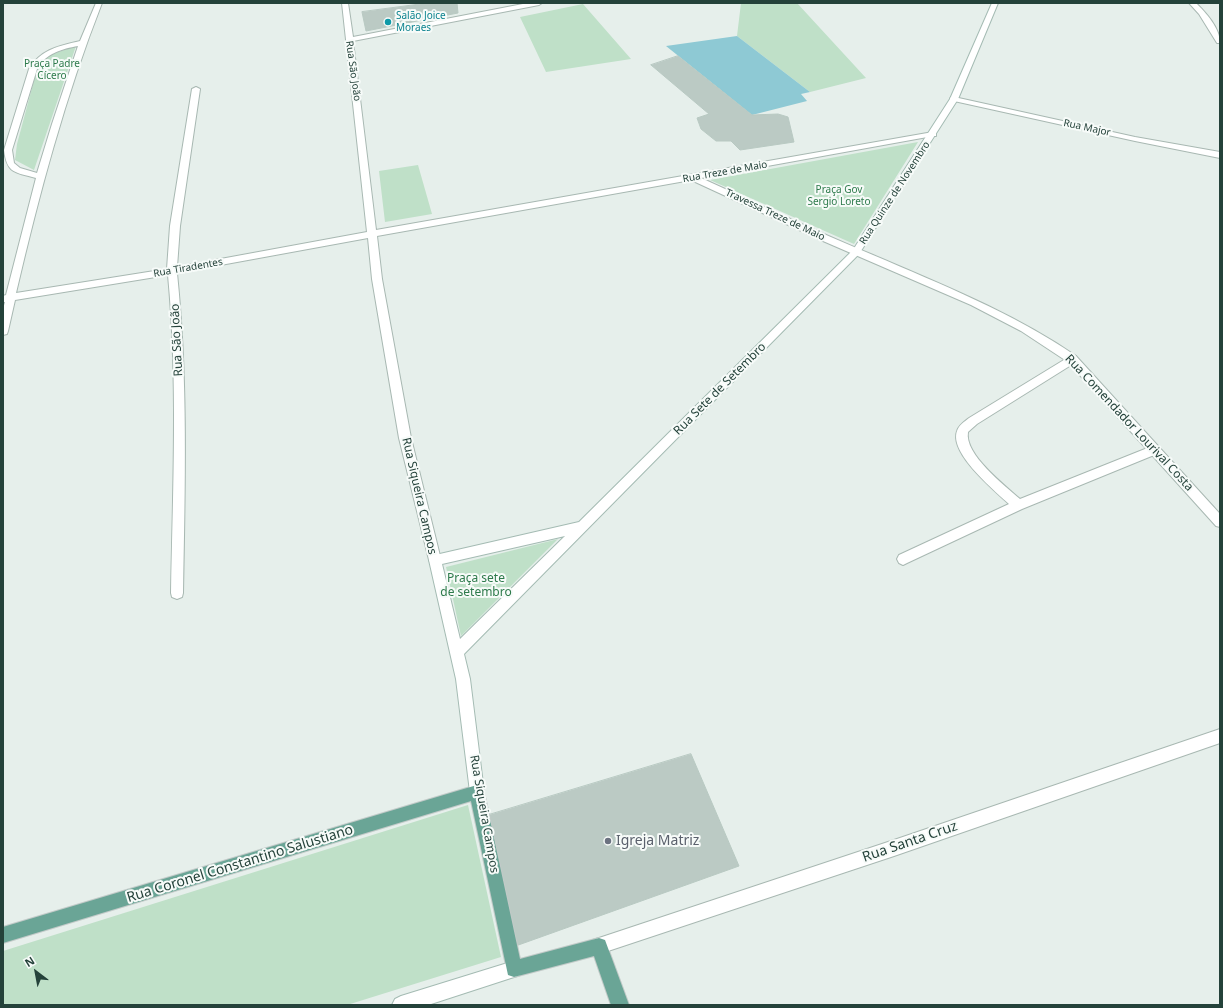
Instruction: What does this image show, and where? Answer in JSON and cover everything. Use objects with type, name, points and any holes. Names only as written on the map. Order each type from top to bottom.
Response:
[{"type":"main road","name":"Rua Coronel Constantino Salustiano","points":[[3,935],[477,792]]},
{"type":"main road","name":"Rua Siqueira Campos","points":[[477,792],[514,969]]},
{"type":"main road","points":[[514,969],[598,946],[620,1005]]},
{"type":"street","points":[[3,331],[7,299],[40,176],[82,43],[99,3]]},
{"type":"street","name":"Rua São João","points":[[345,3],[372,234]]},
{"type":"street","points":[[496,3],[500,11]]},
{"type":"street","points":[[349,40],[540,3]]},
{"type":"street","points":[[933,134],[954,99],[995,3]]},
{"type":"street","points":[[1192,3],[1202,13],[1220,40]]},
{"type":"street","points":[[40,176],[18,170],[10,164],[8,150],[33,69],[40,58],[48,53],[82,43]]},
{"type":"street","name":"Rua São João","points":[[177,593],[180,399],[177,320],[172,271],[176,226],[196,89]]},
{"type":"street","name":"Rua Major","points":[[954,99],[1135,139],[1220,155]]},
{"type":"street","name":"Rua Treze de Maio","points":[[372,234],[694,178],[933,134]]},
{"type":"street","name":"Rua Quinze de Novembro","points":[[856,252],[933,134]]},
{"type":"street","name":"Travessa Treze de Maio","points":[[694,178],[856,252]]},
{"type":"street","name":"Rua Tiradentes","points":[[7,299],[172,271],[372,234]]},
{"type":"street","name":"Rua Siqueira Campos","points":[[372,234],[379,287],[405,438],[457,652],[466,701],[477,792]]},
{"type":"street","name":"Rua Comendador Lourival Costa","points":[[856,252],[936,286],[1021,326],[1050,342],[1072,359],[1220,522]]},
{"type":"street","name":"Rua Sete de Setembro","points":[[457,652],[856,252]]},
{"type":"street","points":[[1018,505],[969,457],[963,446],[961,438],[962,432],[978,418],[1072,359]]},
{"type":"street","points":[[903,559],[1018,505],[1155,450]]},
{"type":"street","points":[[435,560],[584,526]]},
{"type":"street","name":"Rua Santa Cruz","points":[[598,946],[901,846],[1220,736]]},
{"type":"street","points":[[401,1005],[514,969]]},
{"type":"green space","points":[[741,3],[797,3],[866,78],[810,92],[737,36]]},
{"type":"green space","points":[[583,4],[631,59],[546,72],[520,17]]},
{"type":"green space","name":"Praça Padre Cícero","points":[[76,46],[34,170],[15,160],[17,144],[40,58]]},
{"type":"green space","name":"Praça Gov Sergio Loreto","points":[[918,142],[854,244],[710,180]]},
{"type":"green space","points":[[418,165],[432,214],[385,222],[379,171]]},
{"type":"green space","name":"Praça sete de setembro","points":[[558,539],[461,636],[446,567]]},
{"type":"green space","points":[[468,805],[501,957],[347,1005],[3,1005],[3,951]]},
{"type":"water","points":[[737,36],[810,92],[801,94],[807,101],[752,115],[666,46]]},
{"type":"building","name":"Salão Joice Moraes","points":[[428,3],[457,3],[458,13],[366,31],[362,12]]},
{"type":"building","points":[[678,56],[752,115],[778,114],[788,117],[794,142],[740,150],[731,141],[716,141],[701,129],[697,118],[709,114],[651,65]]},
{"type":"building","name":"Igreja Matriz","points":[[691,754],[739,866],[510,948],[482,817]]},
{"type":"place","name":"Salão Joice Moraes","points":[[388,22]]},
{"type":"place","name":"Igreja Matriz","points":[[608,841]]}]
